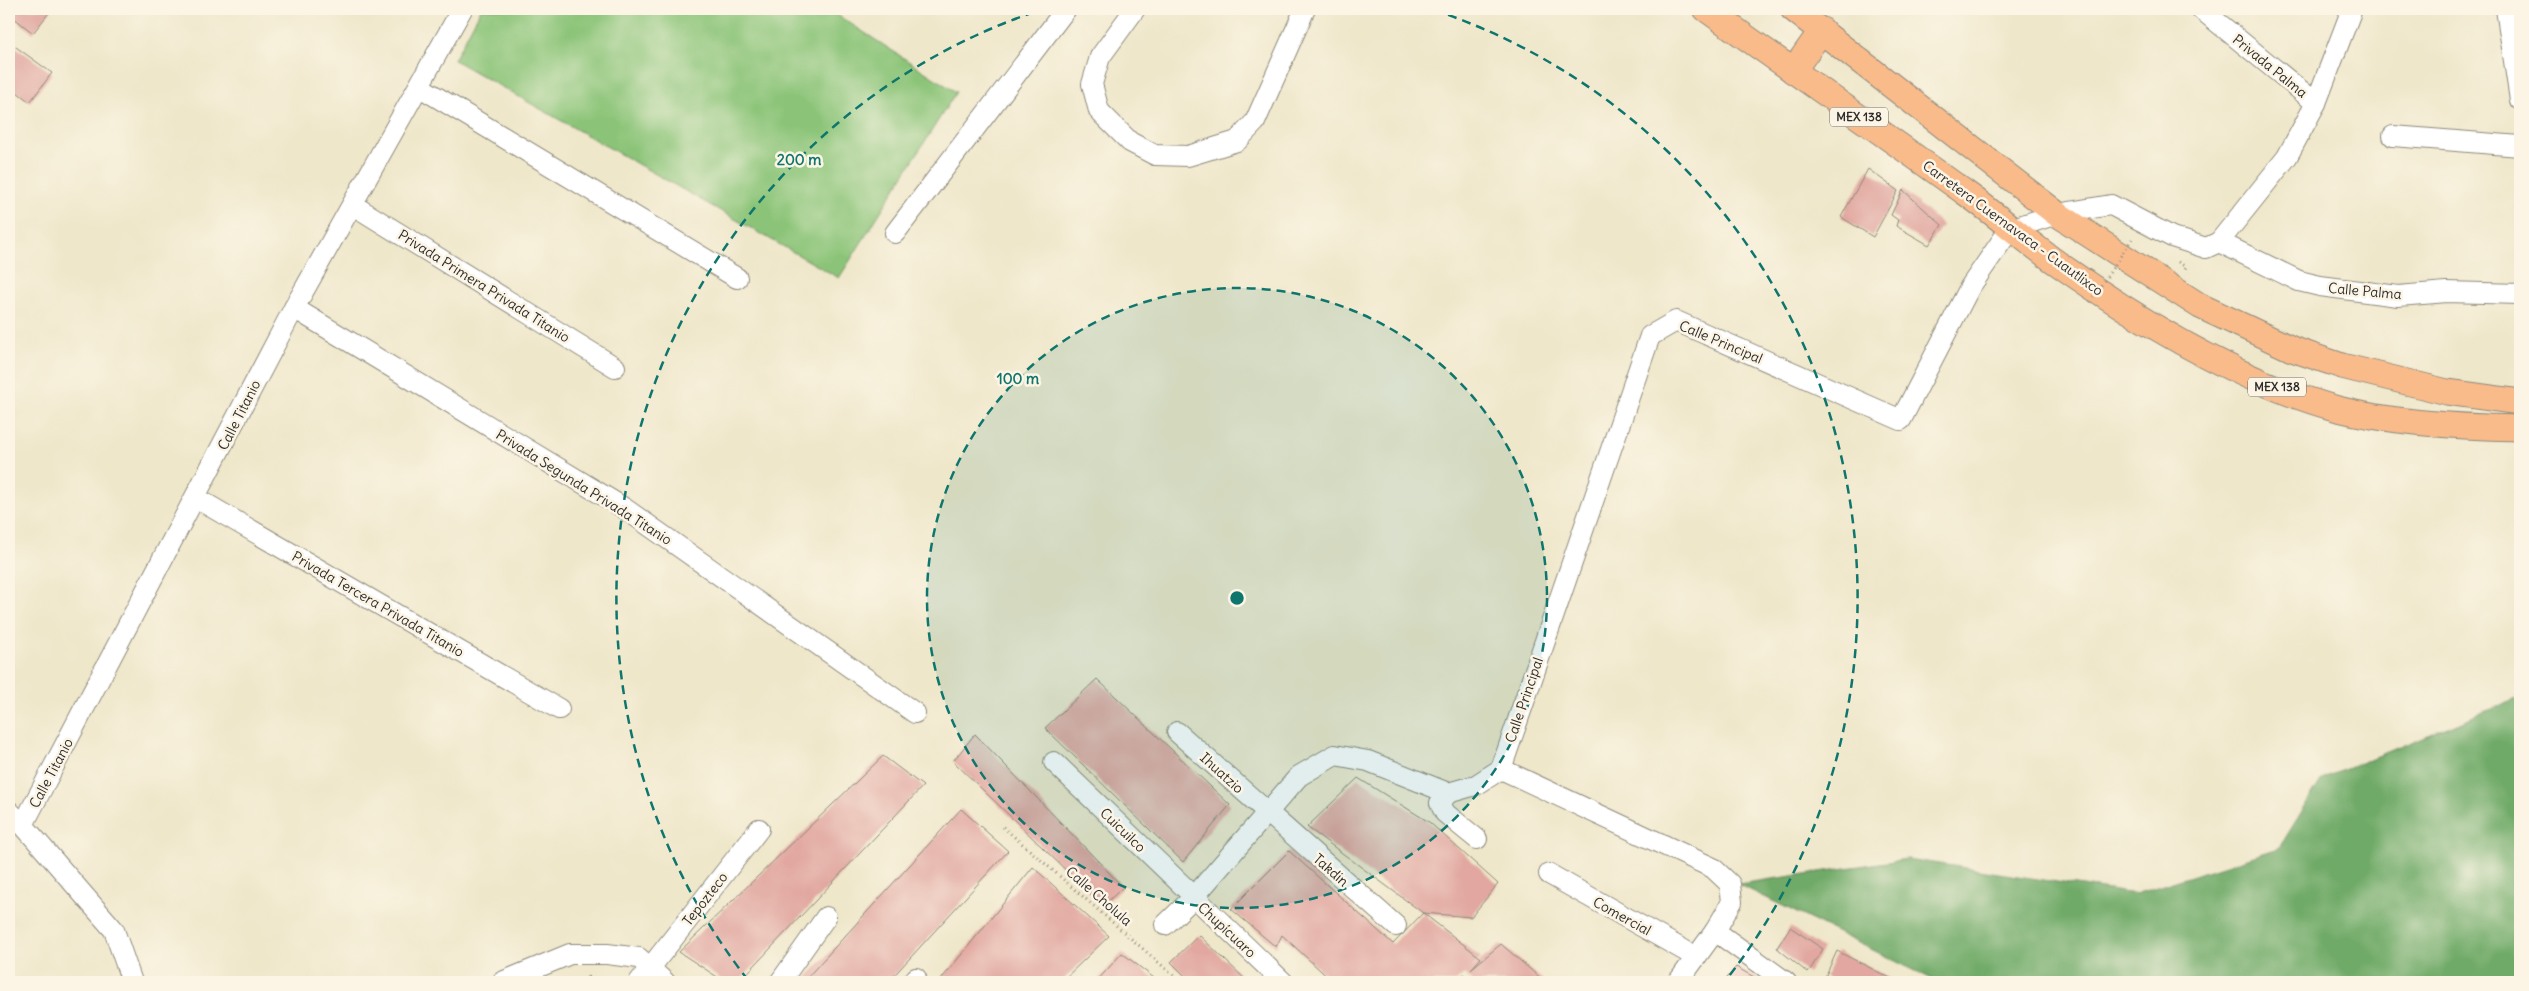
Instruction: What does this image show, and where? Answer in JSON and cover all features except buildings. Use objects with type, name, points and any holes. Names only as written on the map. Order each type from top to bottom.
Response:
[{"type":"main road","name":"Carretera Cuernavaca - Cuautlixco","points":[[1706,9],[1970,196],[2010,229],[2074,275],[2189,347],[2293,394],[2339,409],[2384,417],[2486,427],[2520,428]]},
{"type":"main road","name":"MEX 138","points":[[1793,9],[2057,214],[2200,306],[2292,348],[2342,366],[2447,392],[2520,402]]},
{"type":"main road","points":[[1793,71],[1822,30]]},
{"type":"street","name":"Calle Titanio","points":[[23,825],[294,308],[420,87],[462,9]]},
{"type":"street","points":[[895,233],[1066,9]]},
{"type":"street","points":[[1135,9],[1100,57],[1092,84],[1099,111],[1130,142],[1155,156],[1188,156],[1238,141],[1255,122],[1305,9]]},
{"type":"street","name":"Privada Palma","points":[[2201,9],[2316,103]]},
{"type":"street","points":[[2212,245],[2287,157],[2316,103],[2352,9]]},
{"type":"street","points":[[2506,9],[2520,100]]},
{"type":"street","points":[[420,87],[737,278]]},
{"type":"street","points":[[2393,136],[2520,146]]},
{"type":"street","name":"Privada Primera Privada Titanio","points":[[352,205],[615,367]]},
{"type":"street","name":"Calle Palma","points":[[2010,229],[2057,214],[2111,205],[2172,237],[2212,245],[2299,281],[2320,286],[2398,296],[2448,292],[2520,294]]},
{"type":"street","name":"Calle Principal","points":[[1501,769],[1650,336],[1676,321],[1901,420],[1970,287],[2010,229]]},
{"type":"street","name":"Privada Segunda Privada Titanio","points":[[294,308],[624,508],[915,714]]},
{"type":"street","name":"Privada Tercera Privada Titanio","points":[[196,498],[559,709]]},
{"type":"street","name":"Ihuatzio","points":[[1176,732],[1267,814]]},
{"type":"street","points":[[1165,925],[1193,898],[1299,776],[1336,755],[1368,761],[1448,793]]},
{"type":"street","name":"Cuicuilco","points":[[1054,762],[1193,898]]},
{"type":"street","points":[[1477,839],[1444,813],[1440,803],[1448,793],[1476,785],[1501,769],[1713,868],[1730,884],[1732,902],[1715,931],[1678,982]]},
{"type":"street","points":[[9,811],[114,930],[132,982]]},
{"type":"street","name":"Takdin","points":[[1267,814],[1396,926]]},
{"type":"street","name":"Tepozteco","points":[[645,976],[759,830]]},
{"type":"street","name":"Comercial","points":[[1549,874],[1696,957]]},
{"type":"street","name":"Chupícuaro","points":[[1193,898],[1283,982]]},
{"type":"street","points":[[780,982],[826,917]]},
{"type":"street","points":[[1715,931],[1786,982]]},
{"type":"street","points":[[502,982],[570,954],[607,954],[639,958],[645,976],[665,982]]},
{"type":"path","points":[[2090,302],[2132,239]]},
{"type":"path","name":"Calle Cholula","points":[[1003,827],[1181,982]]},
{"type":"green space","points":[[481,9],[828,9],[956,92],[839,278],[454,60]]},
{"type":"green space","points":[[2520,697],[2520,982],[1938,982],[1738,884],[1907,859],[2135,894],[2279,848],[2322,779]]}]
